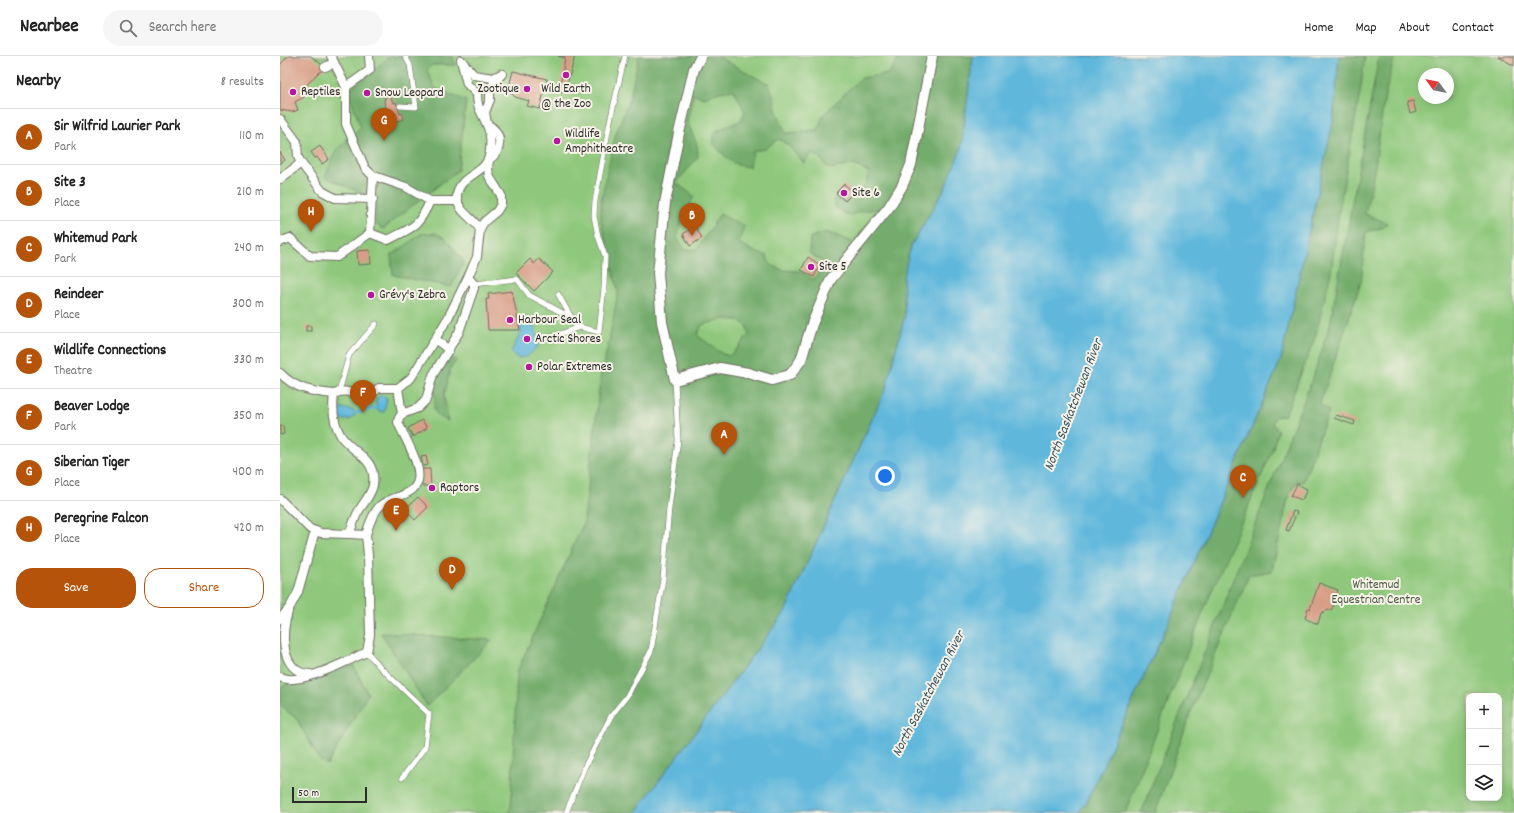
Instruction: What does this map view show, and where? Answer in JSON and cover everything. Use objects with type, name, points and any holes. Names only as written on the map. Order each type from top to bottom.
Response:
[{"type":"street","points":[[346,87],[370,70],[369,56]]},
{"type":"street","points":[[701,56],[694,69],[677,141],[665,203],[658,273],[662,322],[675,380],[720,368],[748,373],[772,380],[790,375],[801,360],[812,324],[831,279],[889,207],[902,186],[911,165],[932,56]]},
{"type":"street","points":[[461,58],[467,84],[478,94],[478,106],[487,124]]},
{"type":"street","points":[[280,373],[292,384],[303,389],[336,393],[353,393],[364,397],[374,393],[379,388],[398,388],[407,382],[416,372],[448,318],[477,257],[480,230],[485,221],[497,212],[501,204],[501,195],[489,176],[488,168],[490,141],[485,112],[490,100],[490,88],[502,74],[493,78],[474,76],[461,58]]},
{"type":"street","points":[[325,67],[333,59],[346,87],[346,124],[365,168],[373,176],[377,176],[406,187],[430,201],[458,201]]},
{"type":"street","points":[[280,119],[297,142],[298,157],[319,188],[330,196],[341,199],[373,199]]},
{"type":"street","points":[[480,230],[475,222],[462,211],[457,195],[463,182],[479,171],[489,160]]},
{"type":"street","points":[[280,179],[301,163]]},
{"type":"street","points":[[280,242],[290,238],[310,256],[337,257],[370,233],[373,199],[373,176]]},
{"type":"street","points":[[370,233],[388,240],[416,226],[424,216],[430,201]]},
{"type":"street","points":[[402,414],[418,408],[426,400],[434,375],[459,332],[474,284],[468,277]]},
{"type":"street","points":[[435,339],[449,350]]},
{"type":"street","points":[[280,677],[288,679],[314,674],[327,670],[367,652],[370,635],[366,535],[369,524],[379,507],[411,490],[415,487],[418,479],[415,461],[399,424],[402,414],[398,388]]},
{"type":"street","points":[[336,393],[333,412],[341,436],[365,457],[372,472],[373,479],[370,493],[357,514],[349,534]]},
{"type":"street","points":[[280,499],[303,523],[315,531],[331,534],[366,535]]},
{"type":"street","points":[[314,674],[304,674],[297,671],[288,658],[284,648],[284,628],[290,607],[298,592],[315,531]]},
{"type":"street","points":[[280,619],[290,607]]},
{"type":"lane","points":[[400,106],[416,107],[410,65],[405,56]]},
{"type":"lane","points":[[558,294],[576,326],[599,332],[604,288],[605,256],[595,222],[595,201],[610,121],[625,56]]},
{"type":"lane","points":[[474,284],[517,279],[529,295],[571,317]]},
{"type":"lane","points":[[336,393],[349,355],[376,324]]},
{"type":"lane","points":[[554,336],[580,327]]},
{"type":"lane","points":[[566,813],[585,766],[611,716],[627,696],[652,651],[663,579],[669,508],[678,440],[675,380]]},
{"type":"lane","points":[[367,652],[381,668],[429,714],[425,747],[402,778]]},
{"type":"green space","points":[[280,56],[973,56],[903,277],[635,813],[280,813]]},
{"type":"green space","points":[[390,56],[452,56],[456,65],[432,65],[427,70],[435,88],[466,101],[458,170],[383,229],[376,224],[376,199],[325,177],[336,150],[361,128],[348,91]]},
{"type":"green space","points":[[639,56],[717,56],[769,84],[776,110],[786,133],[818,130],[823,115],[861,78],[888,74],[900,56],[973,56],[961,149],[945,188],[911,246],[903,277],[905,315],[886,388],[785,612],[635,813],[508,813],[511,807],[517,672],[584,522],[601,373],[609,342],[618,292],[601,221],[601,200],[615,136],[630,97]],"holes":[[[734,90],[745,112],[740,121],[713,132],[713,143],[729,160],[739,165],[750,166],[753,151],[765,149],[778,139],[788,145],[804,163],[812,153],[820,158],[829,169],[854,165],[869,172],[865,186],[846,202],[833,199],[836,208],[849,216],[861,211],[880,209],[853,242],[826,232],[810,237],[809,253],[824,263],[814,280],[799,271],[782,270],[770,264],[767,256],[753,251],[739,243],[744,226],[720,214],[697,249],[685,250],[677,238],[682,221],[694,196],[676,183],[698,157],[697,145],[687,121],[694,94],[704,98],[719,92]],[[724,319],[738,320],[747,326],[749,335],[729,356],[721,353],[697,335],[702,325]]]},
{"type":"green space","name":"Whitemud Equestrian Centre","points":[[1339,56],[1514,56],[1514,813],[1079,813],[1087,801],[1170,619],[1281,359],[1333,122]]},
{"type":"green space","points":[[1339,56],[1365,56],[1340,205],[1331,272],[1315,338],[1285,415],[1275,417],[1272,423],[1278,430],[1272,451],[1205,607],[1125,813],[1079,813],[1087,801],[1170,619],[1281,359],[1333,122]]},
{"type":"green space","points":[[1379,56],[1394,56],[1394,59],[1384,100],[1374,173],[1365,214],[1387,223],[1384,227],[1366,232],[1361,282],[1320,404],[1329,411],[1303,482],[1296,482],[1288,499],[1272,571],[1249,575],[1191,712],[1155,813],[1141,813],[1313,377],[1330,325]]},
{"type":"green space","points":[[436,233],[445,238],[464,262],[451,287],[393,275],[391,256],[421,234]]},
{"type":"green space","points":[[454,358],[456,361],[451,367],[444,396],[448,421],[438,416],[434,409],[436,375],[447,362]]},
{"type":"green space","points":[[381,633],[492,640],[427,706]]},
{"type":"green space","points":[[353,665],[368,694],[327,765],[319,759],[296,718],[280,706],[282,686]]},
{"type":"water","name":"North Saskatchewan River","points":[[973,56],[1339,56],[1333,122],[1281,359],[1170,619],[1087,801],[1079,813],[635,813],[785,612],[886,388],[905,315],[903,277],[911,246],[945,188],[961,149]]},
{"type":"water","name":"Arctic Shores","points":[[526,317],[530,319],[534,326],[538,346],[527,357],[517,358],[511,352],[521,332],[518,318]]},
{"type":"water","points":[[381,395],[387,399],[384,412],[378,411],[376,406],[376,399]]},
{"type":"water","points":[[340,408],[353,410],[355,413],[354,417],[349,420],[339,420],[338,412],[340,411]]},
{"type":"building","points":[[288,56],[311,56],[326,68],[318,73],[302,90],[305,92],[304,97],[295,102],[298,110],[292,112],[280,110],[280,65]]},
{"type":"building","name":"Wild Earth @ the Zoo","points":[[558,56],[575,56],[565,92],[559,91],[565,58]]},
{"type":"building","points":[[1498,56],[1514,56],[1514,66]]},
{"type":"building","name":"Zootique","points":[[513,71],[547,79],[540,109],[527,106],[529,101],[515,97],[508,90]]},
{"type":"building","points":[[390,95],[393,103],[396,102],[400,114],[402,113],[404,119],[391,123],[384,102],[385,97]]},
{"type":"building","points":[[1413,101],[1416,112],[1410,114],[1407,102]]},
{"type":"building","points":[[320,146],[329,159],[322,164],[311,152]]},
{"type":"building","points":[[280,152],[285,160],[280,164]]},
{"type":"building","name":"Site 6","points":[[844,184],[853,192],[845,201],[836,193]]},
{"type":"building","points":[[695,226],[702,238],[690,246],[683,234]]},
{"type":"building","points":[[370,250],[371,264],[358,265],[357,251]]},
{"type":"building","name":"Site 5","points":[[808,257],[820,265],[814,277],[801,270]]},
{"type":"building","points":[[530,259],[534,264],[539,259],[553,272],[534,291],[516,273]]},
{"type":"building","points":[[512,291],[520,330],[488,330],[486,299],[489,299],[488,294]]},
{"type":"building","points":[[306,326],[311,326],[311,331],[306,331]]},
{"type":"building","points":[[1336,415],[1355,421],[1354,425],[1334,418]]},
{"type":"building","points":[[422,420],[427,428],[413,437],[408,428]]},
{"type":"building","points":[[280,426],[283,426],[284,434],[280,435]]},
{"type":"building","points":[[426,456],[428,465],[423,466],[421,457]]},
{"type":"building","points":[[421,469],[430,469],[431,486],[422,486]]},
{"type":"building","points":[[1297,484],[1307,489],[1302,500],[1291,496]]},
{"type":"building","points":[[418,497],[428,507],[415,520],[405,509]]},
{"type":"building","points":[[1293,511],[1297,512],[1289,531],[1286,530]]},
{"type":"building","points":[[1319,583],[1338,590],[1332,609],[1321,613],[1318,624],[1305,618],[1308,608],[1310,609]]},
{"type":"waterway","points":[[355,413],[376,408]]},
{"type":"place","name":"Wild Earth @ the Zoo","points":[[566,75]]},
{"type":"place","name":"Zootique","points":[[527,89]]},
{"type":"place","name":"Reptiles","points":[[293,92]]},
{"type":"place","name":"Snow Leopard","points":[[367,93]]},
{"type":"place","name":"Siberian Tiger","points":[[384,141]]},
{"type":"place","name":"Wildlife Amphitheatre","points":[[557,141]]},
{"type":"place","name":"Site 6","points":[[844,193]]},
{"type":"place","name":"Peregrine Falcon","points":[[311,232]]},
{"type":"place","name":"Site 3","points":[[692,236]]},
{"type":"place","name":"Site 5","points":[[811,267]]},
{"type":"place","name":"Grévy's Zebra","points":[[371,295]]},
{"type":"place","name":"Harbour Seal","points":[[510,320]]},
{"type":"place","name":"Arctic Shores","points":[[527,339]]},
{"type":"place","name":"Polar Extremes","points":[[529,367]]},
{"type":"place","name":"Beaver Lodge","points":[[363,413]]},
{"type":"place","name":"Sir Wilfrid Laurier Park","points":[[724,455]]},
{"type":"place","name":"Raptors","points":[[432,488]]},
{"type":"place","name":"Whitemud Park","points":[[1243,498]]},
{"type":"place","name":"Wildlife Connections","points":[[396,531]]},
{"type":"place","name":"Reindeer","points":[[452,590]]}]
